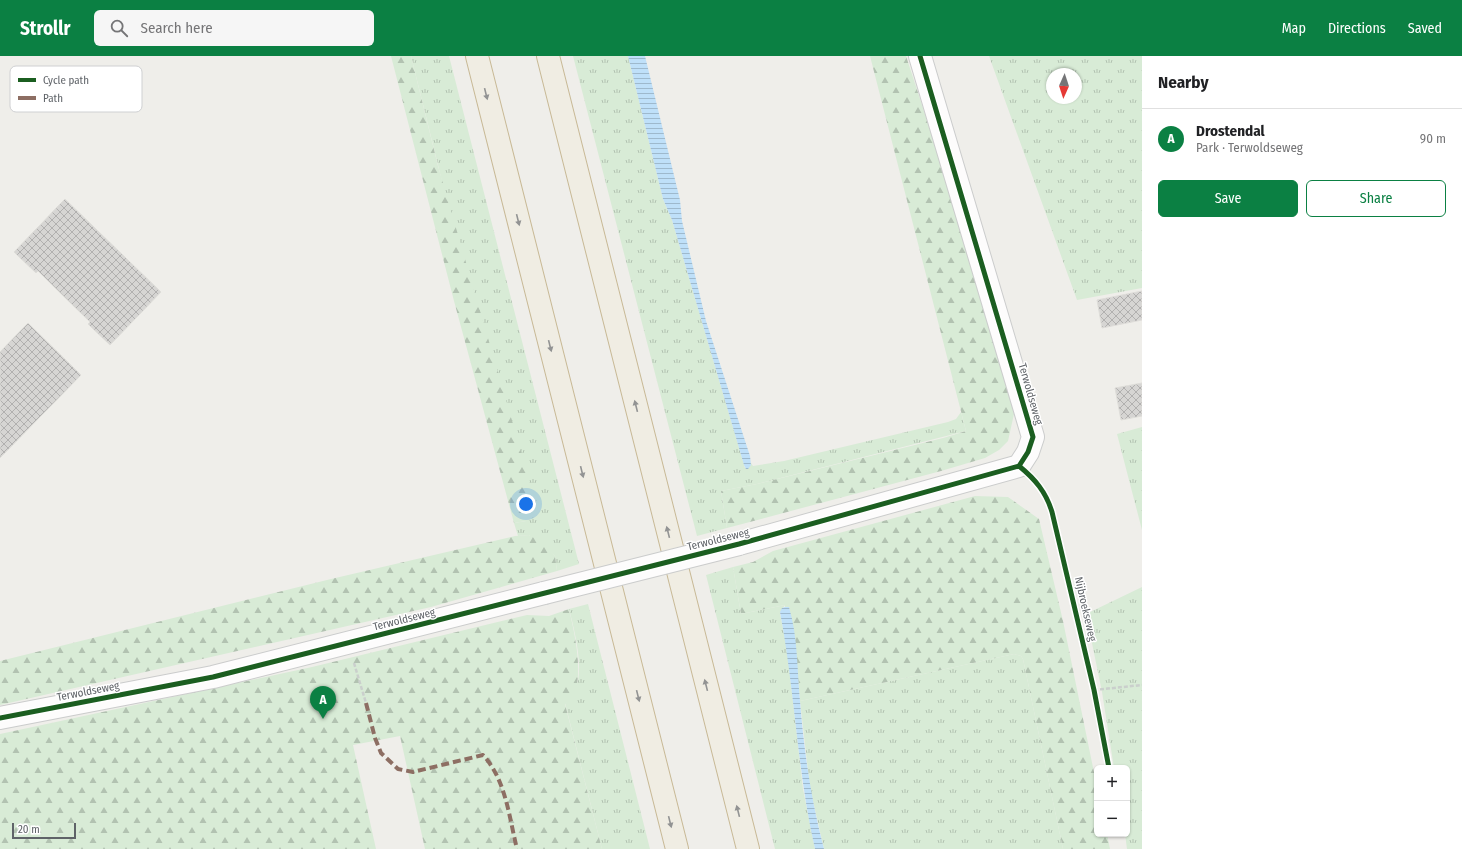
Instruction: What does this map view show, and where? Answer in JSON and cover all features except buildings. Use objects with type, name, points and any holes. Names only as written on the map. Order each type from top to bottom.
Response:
[{"type":"highway","points":[[477,56],[677,849]]},
{"type":"highway","points":[[548,56],[748,849]]},
{"type":"street","name":"Terwoldseweg","points":[[0,718],[213,677],[739,544],[1019,466],[1028,452],[1033,437],[920,56]]},
{"type":"path","points":[[348,643],[366,703]]},
{"type":"path","points":[[1092,682],[1096,698]]},
{"type":"path","points":[[1094,690],[1142,685]]},
{"type":"green space","points":[[391,56],[411,56],[438,166],[538,510],[537,516],[526,521],[514,523],[454,301]]},
{"type":"green space","points":[[411,56],[449,56],[579,564],[557,571],[555,556],[529,535],[518,536],[514,523],[526,521]]},
{"type":"green space","points":[[573,56],[628,56],[663,199],[672,220],[745,468],[751,465],[751,463],[753,466],[784,461],[948,422],[956,419],[961,412],[966,431],[757,484],[721,491],[727,528],[697,536]]},
{"type":"green space","points":[[870,56],[906,56],[934,142],[1011,402],[1014,414],[1008,441],[999,450],[985,458],[727,528],[721,491],[757,484],[966,431]]},
{"type":"green space","points":[[989,56],[1142,56],[1142,288],[1077,300]]},
{"type":"green space","points":[[1142,427],[1142,530],[1117,434]]},
{"type":"green space","points":[[975,496],[1008,497],[1039,519],[1063,621],[1094,772],[1094,837],[1108,837],[1110,849],[1063,849],[1023,659],[1021,656],[1014,654],[800,701],[794,633],[789,607],[785,607],[785,605],[741,614],[733,567],[753,562],[773,551]]},
{"type":"green space","points":[[529,535],[540,541],[555,556],[557,571],[431,607],[0,705],[0,661],[331,579],[515,536]]},
{"type":"green space","points":[[733,567],[741,614],[785,605],[780,613],[787,649],[803,789],[815,849],[775,849],[706,575]]},
{"type":"green space","points":[[1142,587],[1142,849],[1127,849],[1125,837],[1130,837],[1130,765],[1114,765],[1102,692],[1086,614]]},
{"type":"green space","points":[[588,604],[650,849],[602,849],[565,703],[576,685],[579,672],[577,644],[569,609]]},
{"type":"green space","points":[[569,609],[576,645],[578,674],[572,697],[565,704],[602,849],[425,849],[400,736],[353,745],[376,849],[0,849],[0,734],[312,667],[527,615],[549,616]]},
{"type":"green space","points":[[1014,654],[1021,656],[1023,659],[1063,849],[824,849],[810,788],[800,701]]},
{"type":"water","points":[[628,56],[645,56],[680,200],[682,221],[706,321],[750,456],[751,465],[748,469],[746,469],[744,465],[672,220],[663,199]]},
{"type":"water","points":[[789,607],[794,630],[806,757],[815,812],[824,849],[815,849],[804,790],[780,612],[782,608]]},
{"type":"marked path","points":[[366,703],[375,738],[381,753],[398,769],[413,772],[483,755],[491,765],[502,787],[517,849]]},
{"type":"cycle path","points":[[0,718],[213,677],[739,544],[1019,466],[1028,452],[1033,437],[920,56]]},
{"type":"cycle path","name":"Nijbroekseweg","points":[[1019,466],[1039,486],[1050,505],[1094,690],[1108,765]]},
{"type":"place","name":"Drostendal","points":[[323,719]]}]
